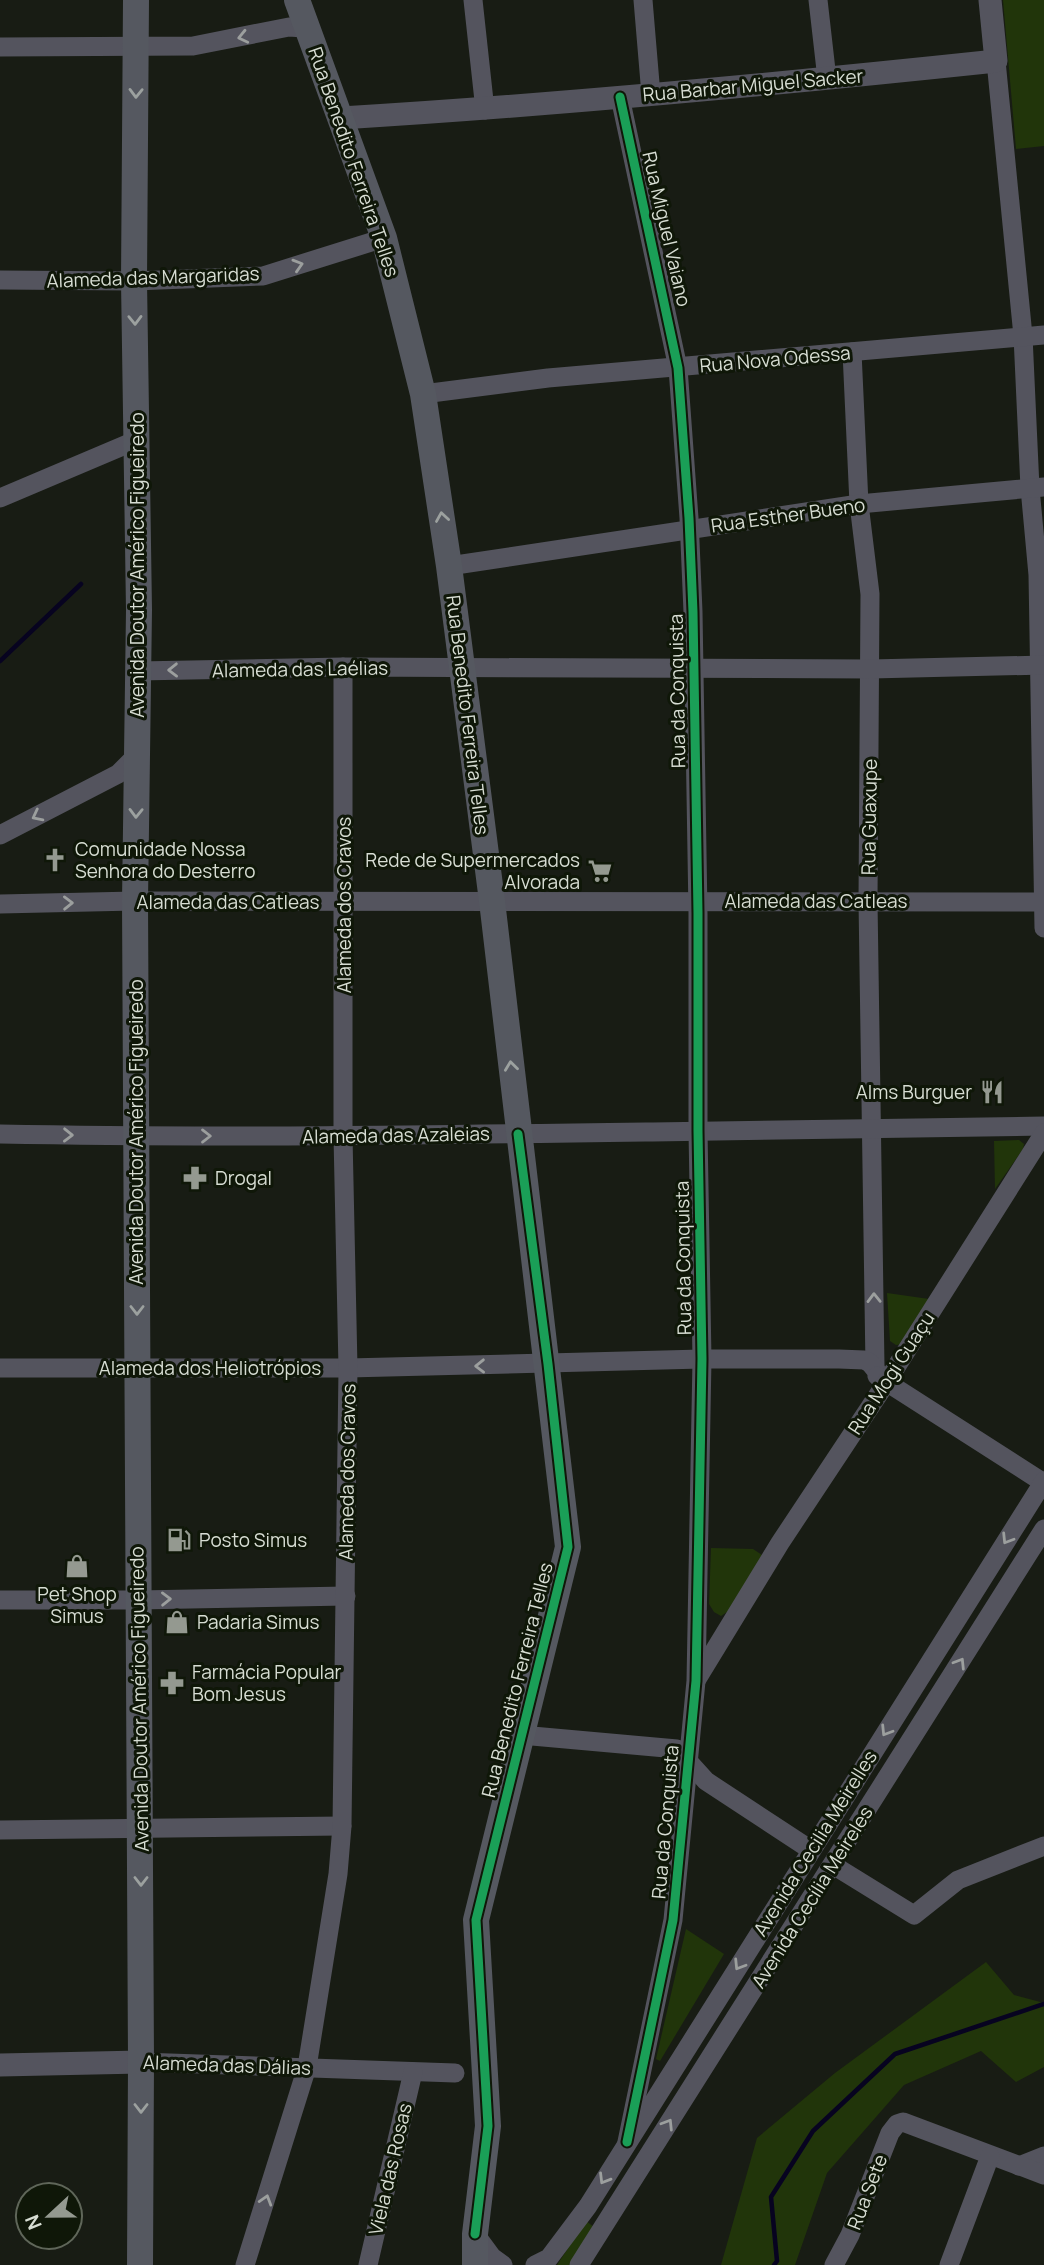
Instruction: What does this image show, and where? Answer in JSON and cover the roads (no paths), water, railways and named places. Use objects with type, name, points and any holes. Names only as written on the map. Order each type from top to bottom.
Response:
[{"type":"main road","name":"Avenida Doutor Américo Figueiredo","points":[[136,0],[134,281],[138,671],[135,901],[141,1828],[140,2265]]},
{"type":"main road","name":"Rua Benedito Ferreira Telles","points":[[297,0],[384,238],[423,394],[449,566],[492,901],[568,1546],[476,1920],[488,2126],[475,2234],[475,2265]]},
{"type":"street","points":[[473,0],[485,110]]},
{"type":"street","points":[[643,0],[651,95]]},
{"type":"street","points":[[818,0],[827,79]]},
{"type":"street","points":[[990,0],[1037,488],[1042,665],[1044,928]]},
{"type":"street","points":[[0,47],[193,46],[289,27],[304,28],[309,32]]},
{"type":"street","name":"Rua Barbar Miguel Sacker","points":[[341,118],[485,110],[996,61]]},
{"type":"street","name":"Rua Miguel Vaiano","points":[[620,97],[678,368]]},
{"type":"street","name":"Alameda das Margaridas","points":[[0,280],[134,281],[263,276],[384,238]]},
{"type":"street","name":"Rua Nova Odessa","points":[[423,394],[548,378],[1044,334]]},
{"type":"street","name":"Rua Guaxupe","points":[[852,352],[859,504],[870,594],[868,901],[871,1130],[880,1375]]},
{"type":"street","name":"Rua da Conquista","points":[[627,2142],[673,1920],[696,1681],[698,1627],[702,1359],[694,669],[689,530],[678,368]]},
{"type":"street","points":[[0,498],[137,440]]},
{"type":"street","name":"Rua Esther Bueno","points":[[449,566],[859,504],[1037,488]]},
{"type":"street","name":"Alameda das Laélias","points":[[138,671],[343,667],[871,669],[1042,665]]},
{"type":"street","name":"Alameda dos Cravos","points":[[245,2265],[307,2067],[338,1874],[342,1826],[348,1368],[343,1136],[343,667]]},
{"type":"street","points":[[0,835],[118,774],[136,756]]},
{"type":"street","name":"Alameda das Catleas","points":[[0,904],[135,901],[1044,902]]},
{"type":"street","name":"Alameda das Azaleias","points":[[0,1134],[343,1136],[871,1130],[1044,1125]]},
{"type":"street","name":"Rua Mogi Guaçu","points":[[696,1681],[880,1375],[1044,1133]]},
{"type":"street","name":"Alameda dos Heliotrópios","points":[[0,1368],[348,1368],[702,1359],[839,1359],[880,1375],[1044,1482]]},
{"type":"street","name":"Avenida Cecilia Meirelles","points":[[535,2265],[549,2258],[588,2206],[1044,1482]]},
{"type":"street","name":"Avenida Cecília Meireles","points":[[579,2265],[1044,1529]]},
{"type":"street","points":[[0,1600],[346,1596]]},
{"type":"street","points":[[698,1627],[717,1626],[737,1613]]},
{"type":"street","points":[[522,1735],[677,1749],[706,1781],[811,1850]]},
{"type":"street","points":[[0,1829],[342,1826]]},
{"type":"street","points":[[833,1865],[914,1915],[958,1880],[1044,1846]]},
{"type":"street","name":"Alameda das Dálias","points":[[0,2065],[141,2062],[455,2073]]},
{"type":"street","name":"Viela das Rosas","points":[[368,2265],[413,2072]]},
{"type":"street","name":"Rua Sete","points":[[834,2265],[850,2235],[890,2133],[897,2124],[903,2122],[990,2156]]},
{"type":"street","points":[[949,2265],[990,2156],[1044,2175]]},
{"type":"street","points":[[1019,2166],[1044,2156]]},
{"type":"street","points":[[588,2206],[608,2219]]},
{"type":"street","points":[[475,2234],[492,2258],[503,2265]]},
{"type":"waterway","points":[[0,661],[81,584]]},
{"type":"waterway","points":[[774,2265],[777,2261],[771,2197],[813,2131],[895,2054],[1044,2004]]},
{"type":"place","name":"Comunidade Nossa Senhora do Desterro","points":[[55,860]]},
{"type":"place","name":"Rede de Supermercados Alvorada","points":[[600,871]]},
{"type":"place","name":"Alms Burguer","points":[[992,1092]]},
{"type":"place","name":"Drogal","points":[[195,1178]]},
{"type":"place","name":"Posto Simus","points":[[179,1540]]},
{"type":"place","name":"Pet Shop Simus","points":[[77,1566]]},
{"type":"place","name":"Padaria Simus","points":[[177,1622]]},
{"type":"place","name":"Farmácia Popular Bom Jesus","points":[[172,1683]]}]
